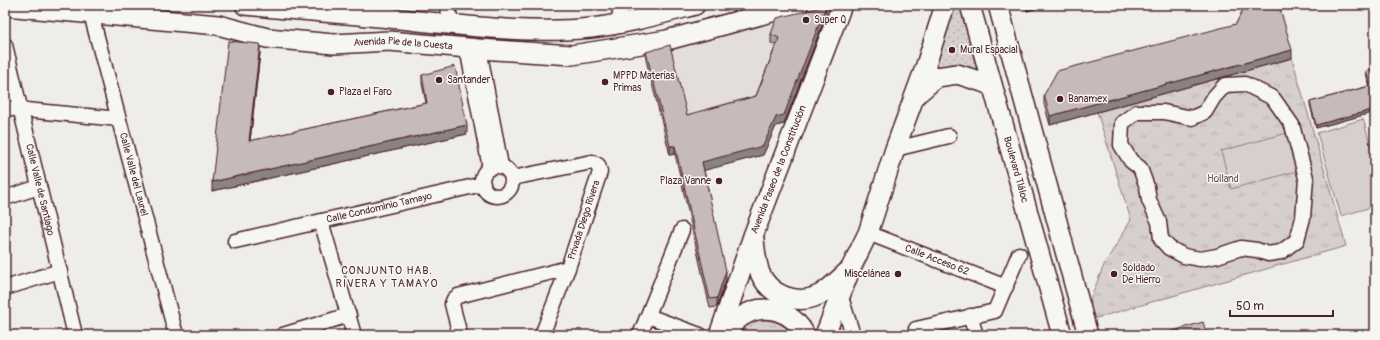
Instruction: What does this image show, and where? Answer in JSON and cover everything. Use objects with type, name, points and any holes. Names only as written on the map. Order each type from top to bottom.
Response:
[{"type":"street","points":[[251,5],[363,10],[452,24],[506,29],[560,30],[623,24],[694,5]]},
{"type":"street","points":[[447,5],[452,24]]},
{"type":"street","points":[[618,5],[623,24]]},
{"type":"street","name":"Avenida Pie de la Cuesta","points":[[5,6],[218,26],[267,38],[334,44],[389,41],[473,49],[572,55],[588,54],[667,40],[798,5]]},
{"type":"street","name":"Avenida Paseo de la Constitución","points":[[719,335],[753,236],[842,5]]},
{"type":"street","points":[[825,335],[850,270],[868,233],[895,149],[916,95],[945,5]]},
{"type":"street","name":"Boulevard Tláloc","points":[[970,5],[1062,335]]},
{"type":"street","points":[[998,5],[1088,335]]},
{"type":"street","name":"Calle Valle del Laurel","points":[[91,14],[174,335]]},
{"type":"street","name":"Calle Valle de Santiago","points":[[5,45],[22,109],[39,187],[75,335]]},
{"type":"street","points":[[473,49],[496,167]]},
{"type":"street","points":[[916,95],[937,77],[957,74],[992,85]]},
{"type":"street","points":[[1245,84],[1273,98],[1292,125],[1306,178],[1303,218],[1297,240],[1281,252],[1268,254],[1257,250],[1241,248],[1217,256],[1200,259],[1184,256],[1169,248],[1161,239],[1159,222],[1149,200],[1147,187],[1140,168],[1131,162],[1122,145],[1122,123],[1137,112],[1164,112],[1192,118],[1204,112],[1214,97],[1225,85],[1245,84]]},
{"type":"street","points":[[5,108],[119,119]]},
{"type":"street","points":[[895,149],[948,136]]},
{"type":"street","name":"Privada Diego Rivera","points":[[512,178],[592,162],[598,165],[600,172],[568,268],[542,335]]},
{"type":"street","points":[[496,167],[508,171],[512,178],[511,187],[500,196],[491,195],[487,192],[483,184],[483,174],[496,167]]},
{"type":"street","name":"Calle Condominio Tamayo","points":[[354,335],[322,221],[483,184]]},
{"type":"street","points":[[5,198],[39,187]]},
{"type":"street","points":[[235,241],[322,221]]},
{"type":"street","points":[[640,335],[682,230]]},
{"type":"street","name":"Calle Acceso 62","points":[[868,233],[1006,287]]},
{"type":"street","points":[[753,236],[760,274],[769,287],[783,296],[801,300],[818,296],[850,270]]},
{"type":"street","points":[[918,335],[916,329],[995,311],[1019,254]]},
{"type":"street","name":"Privada Diego Rivera","points":[[460,335],[452,304],[454,299],[458,296],[568,268]]},
{"type":"street","points":[[5,288],[60,271]]},
{"type":"street","points":[[840,294],[853,335]]},
{"type":"street","points":[[723,335],[741,318],[756,311],[764,310],[780,312],[788,316],[800,327],[805,335]]},
{"type":"street","points":[[283,335],[349,316]]},
{"type":"street","points":[[648,316],[700,335]]},
{"type":"street","points":[[970,316],[976,335]]},
{"type":"shaded area","points":[[809,5],[828,5],[829,14],[791,122],[670,155],[643,48]]},
{"type":"green space","points":[[955,5],[960,5],[977,71],[931,72]]},
{"type":"green space","name":"Holland","points":[[1292,58],[1346,246],[1086,321],[1084,314],[1104,265],[1131,220],[1097,112]]},
{"type":"green space","points":[[1363,119],[1375,161],[1375,206],[1341,216],[1317,133]]},
{"type":"green space","points":[[1287,133],[1297,171],[1231,189],[1221,151]]},
{"type":"green space","points":[[756,320],[777,323],[785,327],[793,335],[737,335],[741,326]]},
{"type":"building","points":[[1245,5],[1279,5],[1292,50],[1050,116],[1044,95],[1057,71],[1236,24]]},
{"type":"building","points":[[826,6],[784,115],[776,117],[763,146],[702,162],[726,271],[717,298],[710,299],[675,146],[670,146],[646,52],[670,45],[687,115],[756,96],[779,38],[771,34],[777,18]]},
{"type":"building","points":[[228,41],[260,44],[249,141],[427,103],[422,75],[455,66],[467,125],[212,182]]},
{"type":"building","points":[[1375,68],[1375,109],[1316,125],[1310,102],[1370,86],[1366,71]]},
{"type":"building","points":[[1203,322],[1207,335],[1159,335]]},
{"type":"place","name":"Super Q","points":[[806,20]]},
{"type":"place","name":"Mural Espacial","points":[[952,50]]},
{"type":"place","name":"Santander","points":[[439,80]]},
{"type":"place","name":"MPPD Materias Primas","points":[[605,82]]},
{"type":"place","name":"Plaza el Faro","points":[[331,92]]},
{"type":"place","name":"Banamex","points":[[1060,99]]},
{"type":"place","name":"Plaza Vanne","points":[[719,181]]},
{"type":"place","name":"Miscelánea","points":[[898,274]]},
{"type":"place","name":"Soldado De Hierro","points":[[1114,274]]},
{"type":"district","name":"CONJUNTO HAB. RIVERA Y TAMAYO","points":[[387,276]]}]
